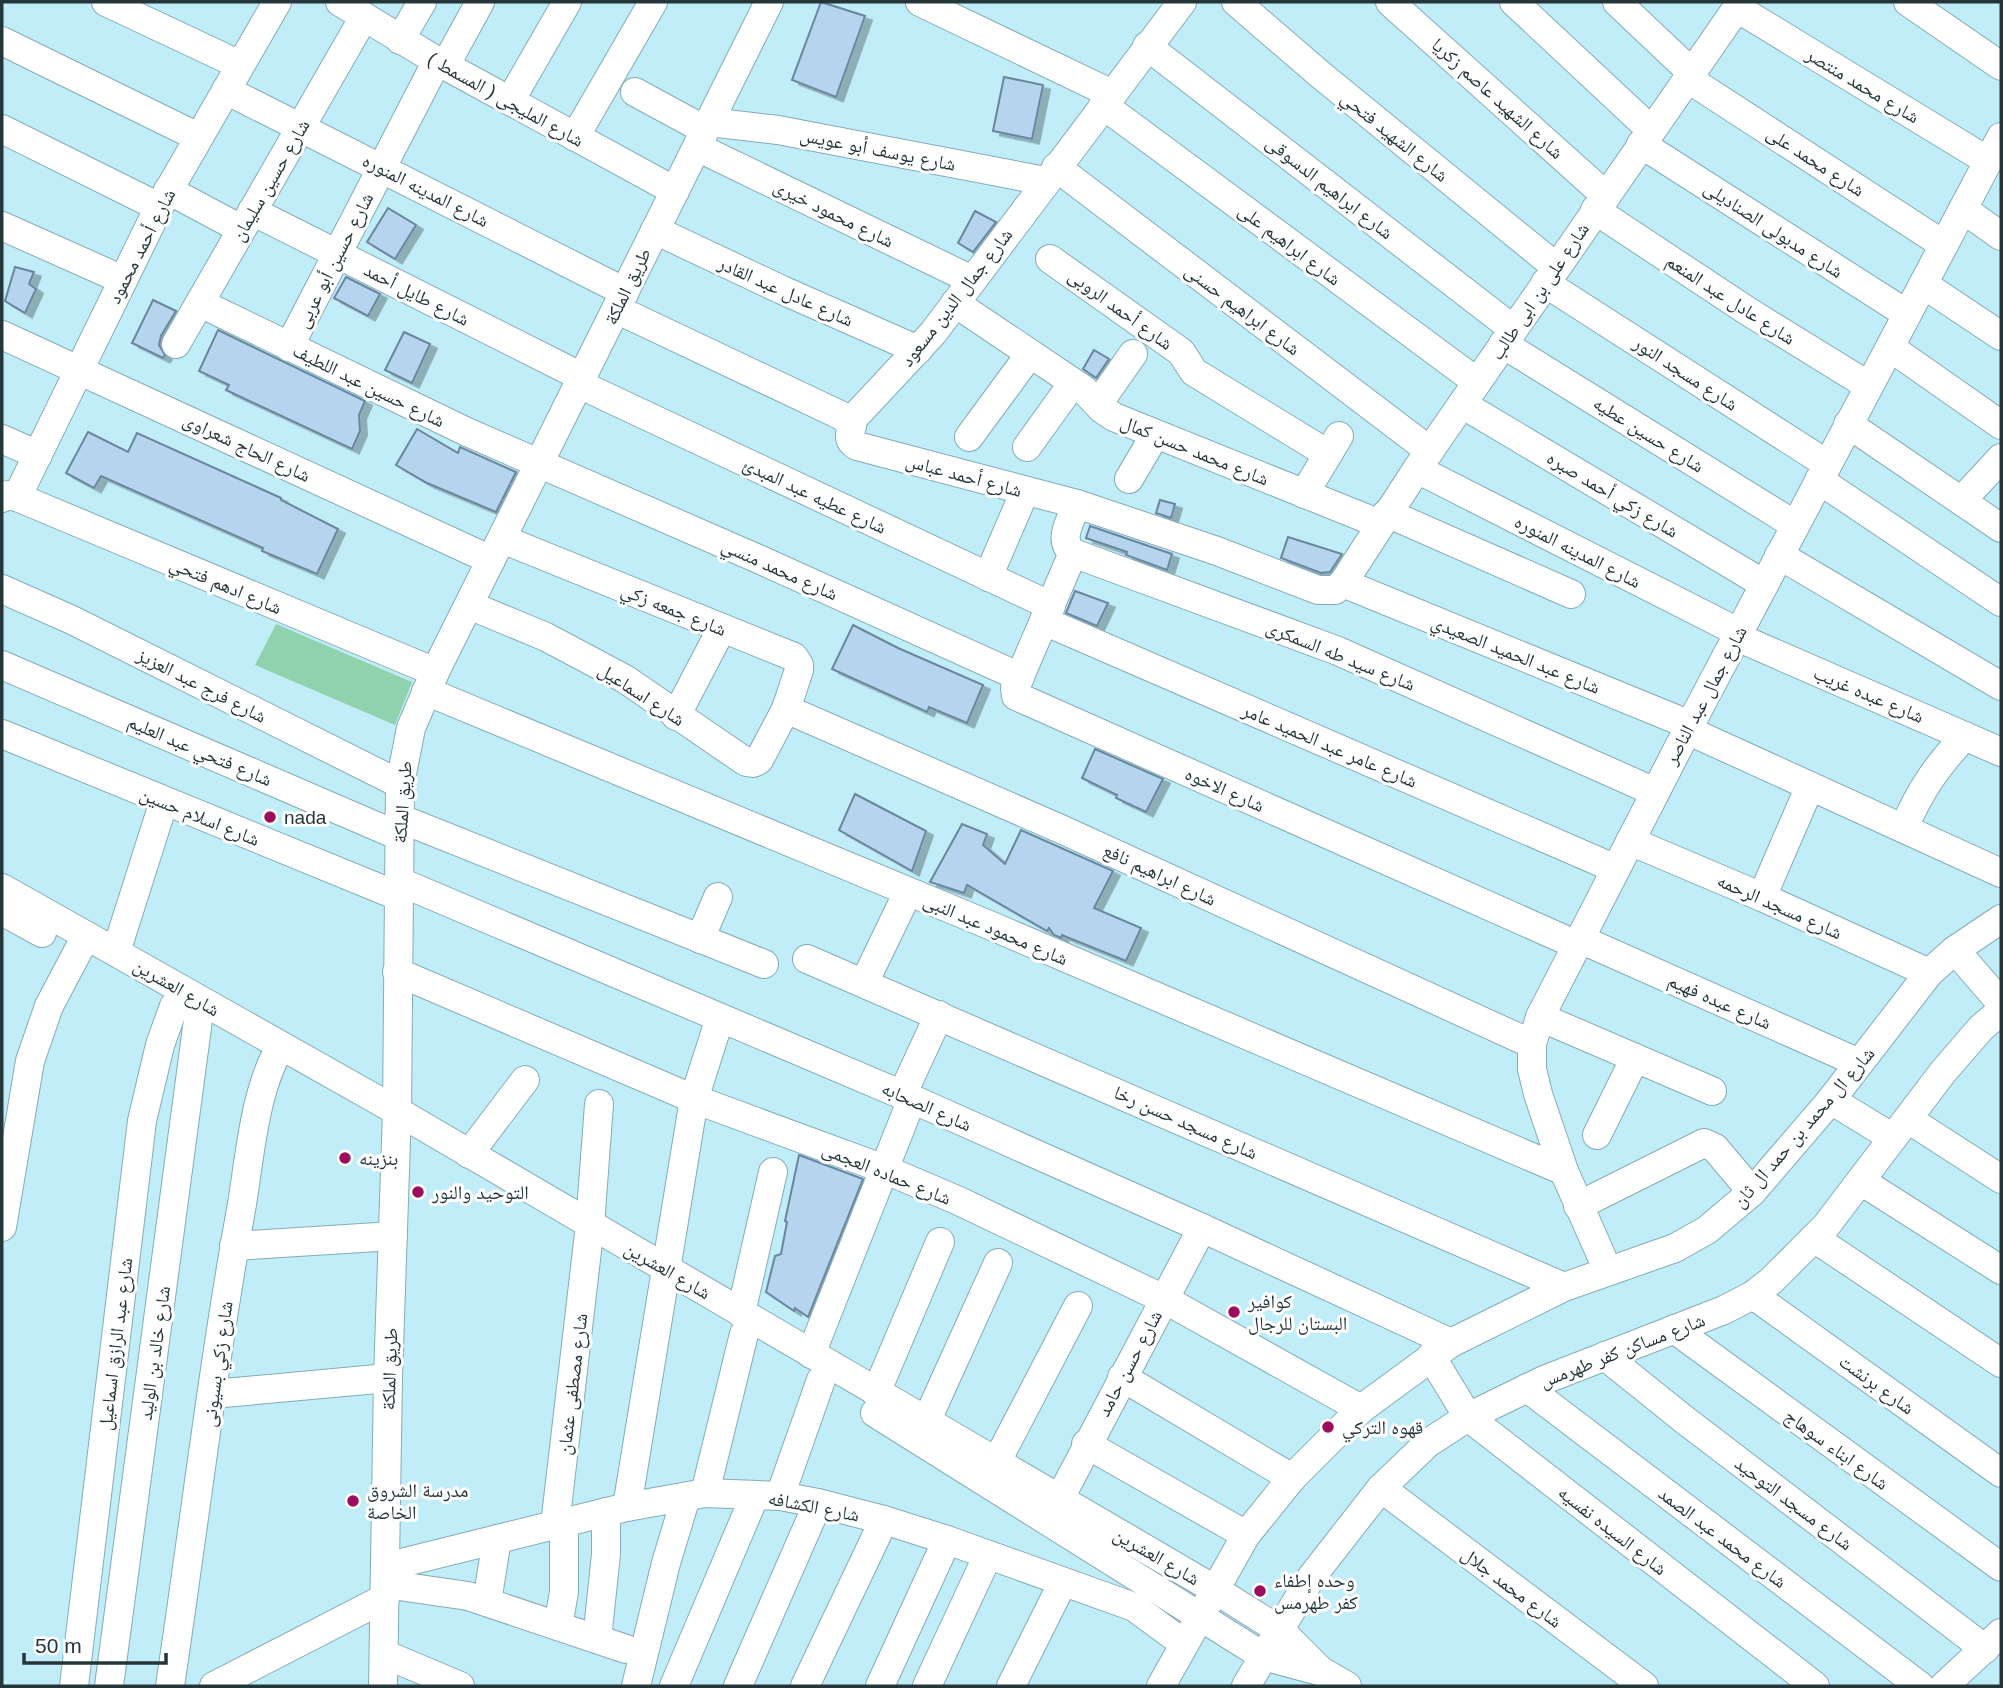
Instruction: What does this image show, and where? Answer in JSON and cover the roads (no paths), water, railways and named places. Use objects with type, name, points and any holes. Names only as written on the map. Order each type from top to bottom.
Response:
[{"type":"street","points":[[106,2],[240,65]]},
{"type":"street","name":"شارع أحمد محمود","points":[[9,497],[38,455],[164,199],[277,2]]},
{"type":"street","name":"شارع المليجى ( المسمط )","points":[[340,2],[441,64],[675,191]]},
{"type":"street","points":[[400,40],[422,2]]},
{"type":"street","points":[[441,64],[480,2]]},
{"type":"street","points":[[510,101],[567,2]]},
{"type":"street","points":[[575,137],[653,2]]},
{"type":"street","name":"طريق الملكة","points":[[383,1686],[396,1121],[400,784],[411,728],[496,550],[769,2]]},
{"type":"street","name":"شارع ابراهيم على","points":[[920,2],[964,12],[1107,100],[1469,393]]},
{"type":"street","name":"شارع الشهيد فتحي","points":[[1236,2],[1550,275]]},
{"type":"street","name":"شارع الشهيد عاصم زكريا","points":[[1390,2],[1600,202]]},
{"type":"street","name":"شارع مدبولى الصناديلى","points":[[1514,2],[1646,137],[1907,314]]},
{"type":"street","name":"شارع محمد على","points":[[1617,2],[1689,75],[1944,245]]},
{"type":"street","points":[[1908,2],[2001,66]]},
{"type":"street","name":"شارع جمال الدين مسعود","points":[[850,422],[918,350],[955,303],[1147,46],[1173,5]]},
{"type":"street","name":"شارع على بن ابى طالب","points":[[1343,583],[1383,519],[1689,75],[1732,7]]},
{"type":"street","name":"شارع محمد منتصر","points":[[1732,7],[1995,149]]},
{"type":"street","name":"شارع حسين سليمان","points":[[176,344],[364,17]]},
{"type":"street","points":[[2,41],[198,137]]},
{"type":"street","name":"شارع ابراهيم الدسوقى","points":[[1147,46],[1508,336]]},
{"type":"street","name":"شارع حسين أبو عربى","points":[[289,346],[382,167],[441,64]]},
{"type":"street","name":"شارع المدينه المنوره","points":[[226,90],[382,167],[620,300]]},
{"type":"street","name":"شارع محمود خيرى","points":[[635,92],[704,133],[972,280]]},
{"type":"street","name":"شارع طايل أحمد","points":[[2,129],[164,199],[246,220],[337,254],[581,380]]},
{"type":"street","name":"شارع يوسف أبو عويس","points":[[704,133],[778,130],[1051,174]]},
{"type":"street","name":"شارع جمال عبد الناصر","points":[[1536,1030],[1688,727],[1995,149]]},
{"type":"street","name":"شارع ابراهيم حسنى","points":[[1051,174],[1423,460]]},
{"type":"street","name":"شارع عادل عبد المنعم","points":[[1600,202],[1749,312],[1869,386]]},
{"type":"street","points":[[1963,209],[2001,236]]},
{"type":"street","points":[[2,226],[123,280]]},
{"type":"street","name":"شارع عادل عبد القادر","points":[[655,230],[918,350]]},
{"type":"street","name":"شارع أحمد الروبى","points":[[1050,259],[1181,352],[1194,372],[1334,445],[1304,494]]},
{"type":"street","name":"شارع مسجد النور","points":[[1550,275],[2001,602]]},
{"type":"street","points":[[1923,284],[2001,336]]},
{"type":"street","points":[[620,300],[850,422]]},
{"type":"street","name":"شارع حسين عبد اللطيف","points":[[200,303],[467,432],[539,463]]},
{"type":"street","name":"شارع محمد حسن كمال","points":[[955,303],[1073,383],[1106,413],[1304,494],[1383,519],[1571,594]]},
{"type":"street","name":"شارع الحاج شعراوى","points":[[2,335],[496,550]]},
{"type":"street","name":"شارع حسين عطيه","points":[[1508,336],[1795,525]]},
{"type":"street","points":[[1891,348],[2001,425]]},
{"type":"street","points":[[969,437],[1030,354]]},
{"type":"street","points":[[1098,404],[1133,354]]},
{"type":"street","name":"شارع عطيه عبد المبدئ","points":[[581,380],[988,577],[1047,613]]},
{"type":"street","points":[[1027,447],[1073,383]]},
{"type":"street","name":"شارع زكي أحمد صبره","points":[[1469,393],[1764,584]]},
{"type":"street","name":"شارع أحمد عباس","points":[[850,422],[851,443],[857,446],[1077,504],[1217,551],[1318,590],[1335,590],[1343,583]]},
{"type":"street","points":[[1848,424],[2001,528]]},
{"type":"street","points":[[1129,479],[1155,435]]},
{"type":"street","points":[[2,439],[38,455]]},
{"type":"street","points":[[1962,500],[2001,458]]},
{"type":"street","name":"شارع المدينه المنوره","points":[[1423,460],[1737,635]]},
{"type":"street","name":"شارع محمد منسي","points":[[539,463],[1020,677]]},
{"type":"street","points":[[988,577],[1025,491]]},
{"type":"street","name":"شارع ادهم فتحي","points":[[9,497],[431,682]]},
{"type":"street","points":[[1020,677],[1073,553],[1067,549],[1064,538],[1077,504]]},
{"type":"street","name":"شارع جمعه زكي","points":[[496,550],[722,628],[797,661],[799,670],[786,709]]},
{"type":"street","name":"شارع سيد طه السمكرى","points":[[1073,553],[1338,651],[1655,792]]},
{"type":"street","points":[[1779,555],[2001,686]]},
{"type":"street","name":"شارع عبد الحميد الصعيدي","points":[[1343,583],[1688,727],[2001,873]]},
{"type":"street","name":"شارع فرج عبد العزيز","points":[[2,589],[72,620],[400,784]]},
{"type":"street","name":"شارع اسماعيل","points":[[469,605],[547,637],[625,679],[746,762],[759,760],[786,709]]},
{"type":"street","name":"شارع عامر عبد الحميد عامر","points":[[1047,613],[1616,869]]},
{"type":"street","points":[[676,716],[722,628]]},
{"type":"street","name":"شارع عبده غريب","points":[[1737,635],[2001,752]]},
{"type":"street","name":"شارع فتحي عبد العليم","points":[[2,665],[399,827],[764,964]]},
{"type":"street","name":"شارع الاخوه","points":[[1020,677],[1014,692],[1019,698],[1578,942]]},
{"type":"street","name":"شارع محمود عبد النبى","points":[[431,682],[908,892],[1564,1171]]},
{"type":"street","name":"شارع ابراهيم نافع","points":[[786,709],[1063,830],[1536,1030],[1635,1058],[1712,1091]]},
{"type":"street","name":"شارع اسلام حسين","points":[[2,734],[164,801],[398,888]]},
{"type":"street","points":[[1904,828],[1926,783],[1965,736]]},
{"type":"street","points":[[1762,897],[1810,786]]},
{"type":"street","points":[[116,952],[164,801]]},
{"type":"street","name":"شارع مسجد الرحمه","points":[[1630,841],[1929,973]]},
{"type":"street","name":"شارع العشرين","points":[[2,888],[174,1006],[198,1020],[276,1053]]},
{"type":"street","name":"شارع الصحابه","points":[[398,888],[907,1097],[1202,1228],[1441,1350]]},
{"type":"street","points":[[864,983],[908,892]]},
{"type":"street","points":[[700,939],[718,897]]},
{"type":"street","name":"شارع العشرين","points":[[2,911],[81,944],[116,952],[276,1053],[742,1324],[821,1380],[1263,1656],[1321,1671]]},
{"type":"street","name":"شارع ال محمد بن حمد ال ثان","points":[[1161,1686],[1246,1535],[1292,1478],[1361,1409],[1441,1350],[1564,1287],[1675,1248],[1707,1230],[1752,1192],[1831,1100],[1929,973],[1955,950],[2001,919]]},
{"type":"street","name":"شارع عبده فهيم","points":[[1578,942],[1859,1063]]},
{"type":"street","points":[[2,1227],[30,1061],[49,1006],[81,944]]},
{"type":"street","points":[[1955,950],[2001,1003]]},
{"type":"street","name":"شارع مسجد حسن رخا","points":[[807,958],[1564,1287]]},
{"type":"street","name":"شارع حماده العجمى","points":[[397,972],[694,1099],[884,1169],[959,1201],[1164,1299],[1361,1409]]},
{"type":"street","name":"شارع عبد الرازق اسماعيل","points":[[74,1686],[142,1121],[153,1070],[174,1006]]},
{"type":"street","points":[[811,1354],[884,1169],[907,1097],[939,1015]]},
{"type":"street","points":[[597,1639],[617,1509],[664,1278],[694,1099],[720,1018]]},
{"type":"street","name":"شارع خالد بن الوليد","points":[[109,1686],[198,1020]]},
{"type":"street","name":"شارع مساكن كفر طهرمس","points":[[1246,1686],[1310,1579],[1381,1488],[1428,1444],[1468,1416],[1527,1388],[1753,1296],[1814,1238],[1861,1181],[1943,1072],[1995,1027]]},
{"type":"street","points":[[1536,1030],[1532,1069],[1538,1094],[1564,1171],[1608,1271]]},
{"type":"street","name":"شارع زكي بسيونى","points":[[170,1686],[234,1246],[262,1091],[276,1053]]},
{"type":"street","points":[[1597,1135],[1635,1058]]},
{"type":"street","points":[[469,1154],[525,1080]]},
{"type":"street","points":[[1831,1100],[1900,1128],[2001,1179]]},
{"type":"street","name":"شارع مصطفى عثمان","points":[[558,1626],[564,1592],[560,1524],[599,1104]]},
{"type":"street","name":"شارع العشرين","points":[[396,1121],[469,1154],[589,1234]]},
{"type":"street","points":[[1578,1206],[1704,1143],[1715,1148],[1752,1192]]},
{"type":"street","points":[[636,1686],[666,1563],[695,1495],[742,1324],[773,1172]]},
{"type":"street","points":[[1861,1181],[2001,1270]]},
{"type":"street","name":"شارع حسن حامد","points":[[1059,1500],[1086,1444],[1202,1228]]},
{"type":"street","points":[[234,1246],[393,1236]]},
{"type":"street","points":[[1814,1238],[2001,1363]]},
{"type":"street","points":[[876,1393],[940,1242]]},
{"type":"street","points":[[926,1422],[998,1263]]},
{"type":"street","name":"شارع برنشت","points":[[1753,1296],[2001,1473]]},
{"type":"street","points":[[996,1463],[1078,1306]]},
{"type":"street","name":"شارع العشرين","points":[[742,1324],[811,1354],[1214,1589],[1280,1631],[1321,1671],[1347,1686]]},
{"type":"street","name":"شارع ابناء سوهاج","points":[[1674,1329],[2001,1567]]},
{"type":"street","name":"شارع السيده نفسيه","points":[[1441,1350],[1468,1416],[1815,1686]]},
{"type":"street","name":"شارع مسجد التوحيد","points":[[1605,1356],[1686,1421],[1993,1641]]},
{"type":"street","points":[[1122,1377],[1292,1478]]},
{"type":"street","points":[[213,1394],[388,1378]]},
{"type":"street","points":[[674,1686],[768,1496],[821,1380]]},
{"type":"street","name":"شارع محمد عبد الصمد","points":[[1527,1388],[1920,1686]]},
{"type":"street","points":[[1086,1444],[1246,1535]]},
{"type":"street","name":"شارع محمد جلال","points":[[1381,1488],[1644,1686]]},
{"type":"street","name":"شارع الكشافه","points":[[214,1686],[262,1675],[385,1583],[497,1539],[617,1509],[695,1495],[768,1496],[818,1503],[884,1520],[1134,1607],[1184,1643]]},
{"type":"street","points":[[738,1686],[818,1503]]},
{"type":"street","points":[[805,1686],[884,1520]]},
{"type":"street","points":[[487,1602],[497,1539]]},
{"type":"street","points":[[880,1686],[947,1540]]},
{"type":"street","points":[[927,1686],[988,1555]]},
{"type":"street","points":[[1011,1686],[1063,1582]]},
{"type":"street","points":[[385,1583],[448,1592],[487,1602],[626,1649]]},
{"type":"street","points":[[1954,1684],[1993,1641]]},
{"type":"street","points":[[384,1654],[460,1686]]},
{"type":"place","name":"nada","points":[[270,817]]},
{"type":"place","name":"بنزينه","points":[[345,1158]]},
{"type":"place","name":"التوحيد والنور","points":[[418,1192]]},
{"type":"place","name":"كوافير البستان للرجال","points":[[1234,1312]]},
{"type":"place","name":"قهوه التركي","points":[[1328,1427]]},
{"type":"place","name":"مدرسة الشروق الخاصة","points":[[353,1501]]},
{"type":"place","name":"وحده إطفاء كفر طهرمس","points":[[1260,1591]]}]
